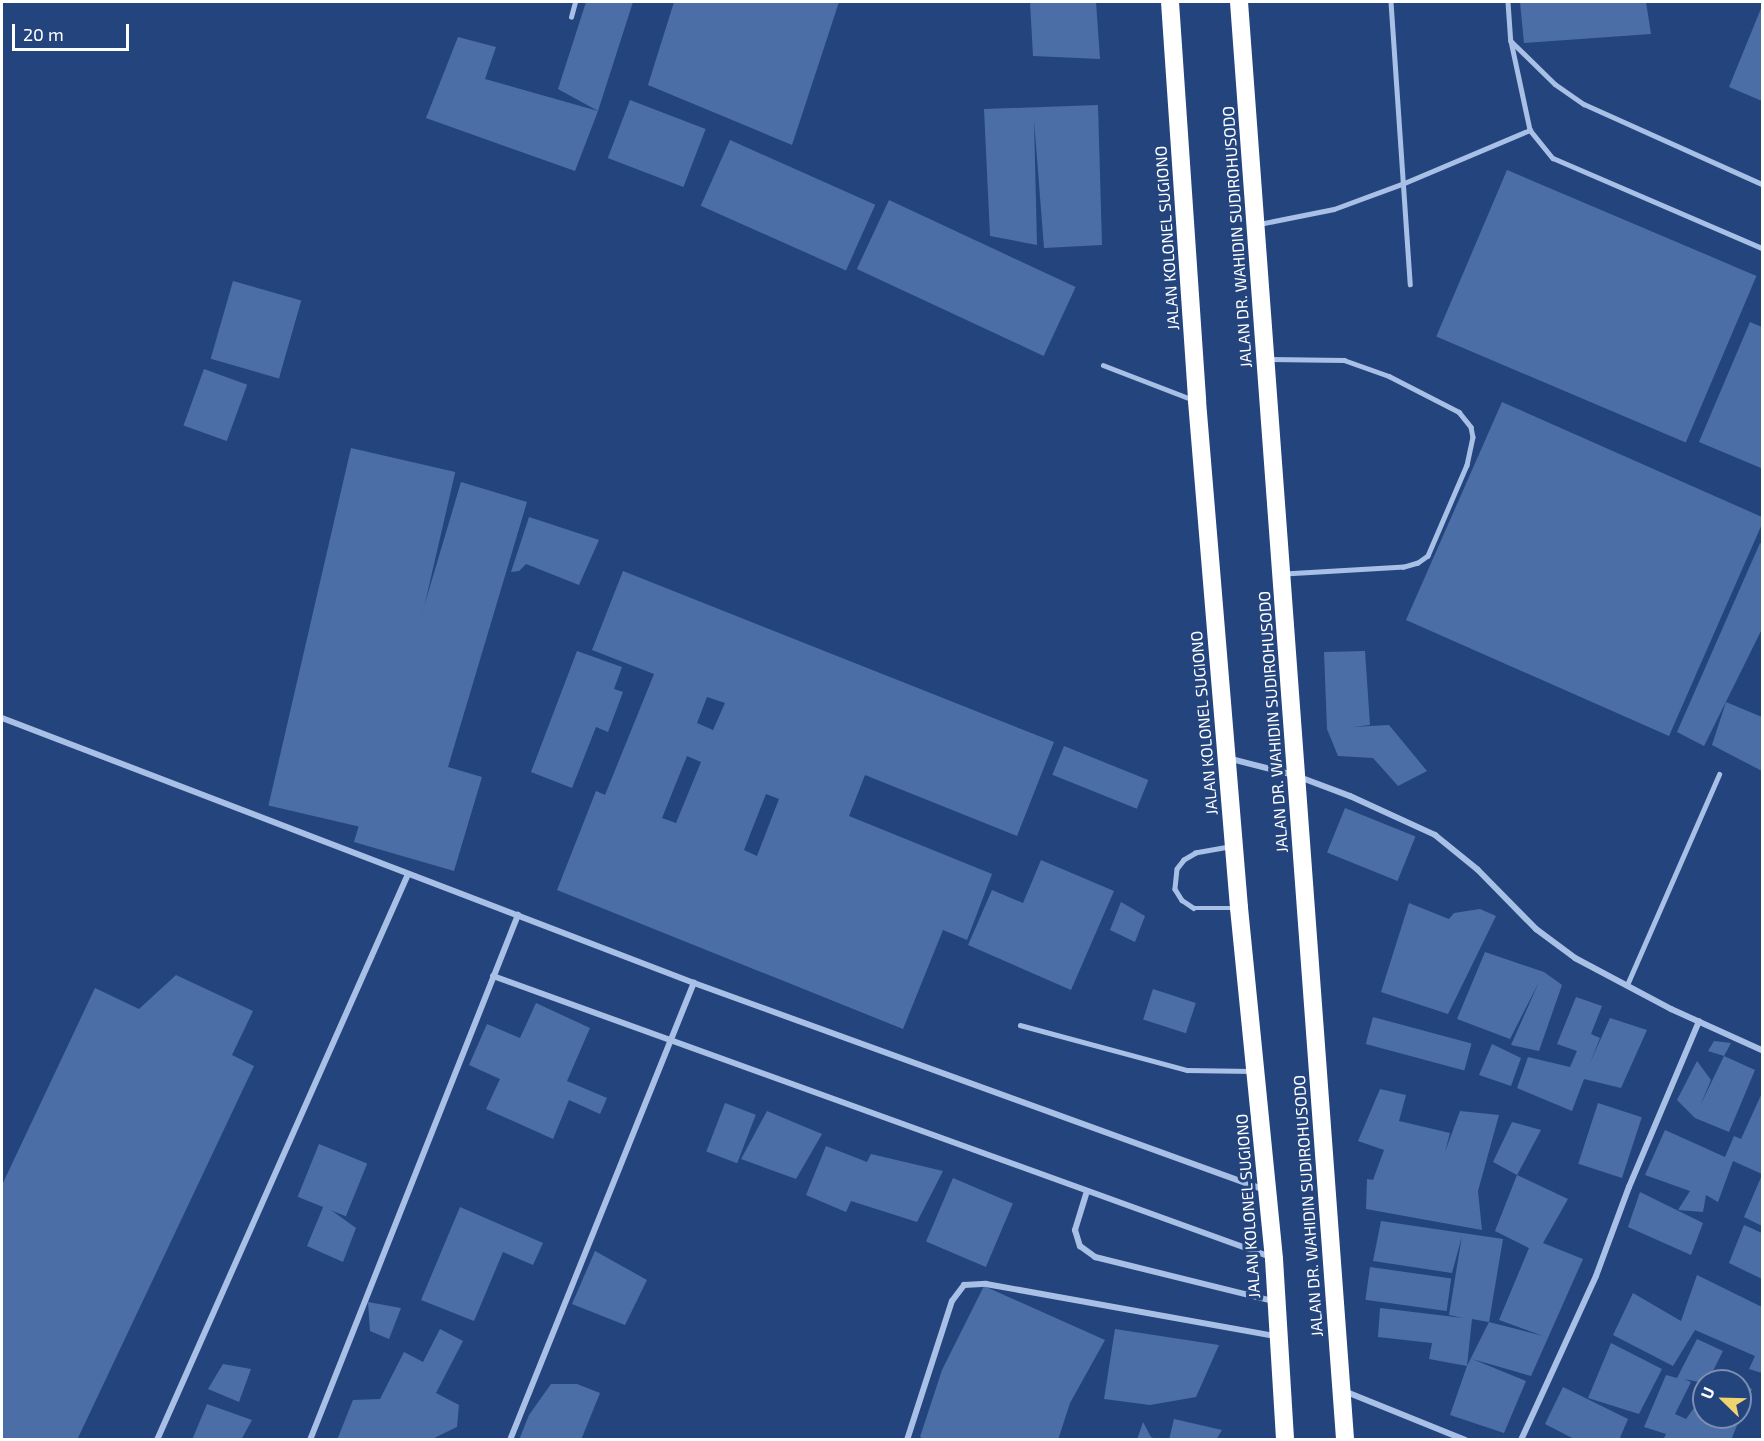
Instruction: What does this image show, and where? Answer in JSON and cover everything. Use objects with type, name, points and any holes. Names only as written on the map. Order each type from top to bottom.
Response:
[{"type":"highway","name":"JALAN KOLONEL SUGIONO","points":[[1170,2],[1197,401],[1239,908],[1274,1259],[1285,1440]]},
{"type":"highway","name":"JALAN DR. WAHIDIN SUDIROHUSODO","points":[[1239,2],[1264,359],[1282,574],[1294,775],[1306,892],[1345,1440]]},
{"type":"street","points":[[2,717],[249,810],[408,874],[694,983],[1268,1191]]},
{"type":"street","points":[[1226,758],[1294,775],[1359,800],[1435,835],[1478,870],[1536,929],[1575,958],[1762,1050]]},
{"type":"street","points":[[158,1440],[408,874]]},
{"type":"street","points":[[310,1440],[518,915]]},
{"type":"street","points":[[494,976],[1274,1259]]},
{"type":"street","points":[[510,1440],[694,983]]},
{"type":"street","points":[[1521,1440],[1596,1276],[1629,1187],[1699,1021]]},
{"type":"street","points":[[1087,1191],[1075,1230],[1080,1246],[1095,1257],[1275,1301]]},
{"type":"street","points":[[907,1440],[952,1301],[964,1285],[986,1284],[1277,1336]]},
{"type":"street","points":[[1340,1390],[1465,1440]]},
{"type":"lane","points":[[571,17],[575,2]]},
{"type":"lane","points":[[1390,2],[1410,284]]},
{"type":"lane","points":[[1508,2],[1511,41],[1530,130],[1553,158],[1762,248]]},
{"type":"lane","points":[[1511,41],[1555,84],[1584,104],[1762,184]]},
{"type":"lane","points":[[1256,225],[1323,212],[1402,184],[1530,130]]},
{"type":"lane","points":[[1264,359],[1331,358],[1389,376],[1459,412],[1471,427],[1473,437],[1470,458],[1428,556],[1418,563],[1404,567],[1282,574]]},
{"type":"lane","points":[[1103,365],[1197,401]]},
{"type":"lane","points":[[1627,985],[1719,774]]},
{"type":"lane","points":[[1234,846],[1196,853],[1184,860],[1178,869],[1175,889],[1182,900],[1194,908],[1239,908]]},
{"type":"lane","points":[[1020,1025],[1187,1071],[1257,1071]]},
{"type":"building","points":[[586,2],[633,2],[598,111],[558,89]]},
{"type":"building","points":[[674,2],[839,2],[792,145],[648,85]]},
{"type":"building","points":[[1030,2],[1096,2],[1100,59],[1033,56]]},
{"type":"building","points":[[1520,2],[1646,2],[1651,34],[1524,43]]},
{"type":"building","points":[[1762,6],[1762,101],[1729,87]]},
{"type":"building","points":[[458,37],[496,47],[485,79],[598,111],[575,171],[426,118]]},
{"type":"building","points":[[630,100],[706,129],[683,187],[608,158]]},
{"type":"building","points":[[1098,105],[1102,245],[1044,248],[1034,120],[1037,245],[990,236],[984,109]]},
{"type":"building","points":[[730,140],[875,205],[846,270],[701,206]]},
{"type":"building","points":[[1507,170],[1756,276],[1686,442],[1436,337]]},
{"type":"building","points":[[889,200],[1076,287],[1044,356],[857,269]]},
{"type":"building","points":[[233,281],[301,301],[279,378],[211,359]]},
{"type":"building","points":[[1750,322],[1762,327],[1761,468],[1699,442]]},
{"type":"building","points":[[204,369],[247,385],[227,441],[183,425]]},
{"type":"building","points":[[1502,402],[1762,517],[1762,524],[1669,736],[1406,620]]},
{"type":"building","points":[[351,448],[455,472],[373,830],[268,806]]},
{"type":"building","points":[[461,482],[527,502],[448,767],[482,777],[454,871],[354,842]]},
{"type":"building","points":[[529,517],[599,540],[579,585],[526,564],[519,571],[511,572]]},
{"type":"building","points":[[1760,543],[1762,544],[1762,629],[1704,746],[1677,732]]},
{"type":"building","points":[[623,571],[1054,742],[1017,836],[865,775],[849,816],[992,874],[967,940],[943,930],[903,1029],[557,890],[596,791],[605,795],[654,674],[592,650]],"holes":[[[707,697],[725,703],[713,730],[697,723]],[[687,756],[701,762],[676,823],[662,818]],[[766,794],[779,799],[757,856],[744,850]]]},
{"type":"building","points":[[577,651],[622,667],[614,689],[623,692],[608,732],[596,727],[572,788],[531,772]]},
{"type":"building","points":[[1365,651],[1370,725],[1352,727],[1389,725],[1427,771],[1398,786],[1373,758],[1338,756],[1327,729],[1324,652]]},
{"type":"building","points":[[1726,702],[1762,717],[1762,771],[1712,745]]},
{"type":"building","points":[[1064,746],[1148,780],[1137,809],[1052,775]]},
{"type":"building","points":[[1345,808],[1415,836],[1397,881],[1327,853]]},
{"type":"building","points":[[1041,860],[1114,891],[1071,990],[968,945],[992,890],[1023,903]]},
{"type":"building","points":[[1121,902],[1145,916],[1135,942],[1110,930]]},
{"type":"building","points":[[1409,903],[1449,919],[1454,913],[1480,909],[1496,916],[1448,1014],[1381,992]]},
{"type":"building","points":[[1485,952],[1544,972],[1562,985],[1539,1051],[1511,1045],[1539,982],[1510,1039],[1457,1019]]},
{"type":"building","points":[[176,975],[253,1011],[232,1055],[254,1066],[77,1440],[2,1440],[2,1185],[95,988],[139,1009]]},
{"type":"building","points":[[1153,989],[1196,1003],[1186,1033],[1143,1019]]},
{"type":"building","points":[[1576,997],[1602,1006],[1591,1034],[1600,1038],[1590,1063],[1610,1018],[1647,1030],[1621,1088],[1584,1079],[1572,1111],[1517,1088],[1528,1057],[1570,1067],[1577,1051],[1557,1044]]},
{"type":"building","points":[[536,1003],[590,1028],[567,1081],[607,1098],[600,1114],[569,1100],[553,1139],[486,1109],[500,1079],[469,1065],[487,1024],[520,1038]]},
{"type":"building","points":[[1373,1017],[1472,1043],[1464,1070],[1366,1044]]},
{"type":"building","points":[[1714,1041],[1731,1043],[1724,1056],[1708,1051]]},
{"type":"building","points":[[1492,1044],[1521,1058],[1511,1086],[1479,1075]]},
{"type":"building","points":[[1724,1056],[1755,1070],[1729,1132],[1695,1118],[1677,1100],[1697,1061],[1711,1080],[1700,1106]]},
{"type":"building","points":[[1380,1089],[1406,1095],[1399,1121],[1450,1133],[1445,1152],[1460,1111],[1499,1115],[1478,1191],[1482,1230],[1366,1209],[1367,1179],[1373,1180],[1384,1150],[1358,1141]]},
{"type":"building","points":[[1762,1093],[1762,1174],[1733,1161],[1718,1202],[1706,1195],[1703,1212],[1678,1210],[1690,1191],[1645,1175],[1665,1130],[1725,1157],[1734,1136],[1741,1139]]},
{"type":"building","points":[[725,1103],[756,1115],[737,1163],[706,1152]]},
{"type":"building","points":[[1598,1103],[1642,1117],[1622,1178],[1578,1164]]},
{"type":"building","points":[[767,1111],[822,1134],[796,1179],[741,1159]]},
{"type":"building","points":[[1512,1122],[1541,1130],[1517,1175],[1493,1162]]},
{"type":"building","points":[[319,1144],[367,1163],[346,1216],[298,1197]]},
{"type":"building","points":[[826,1146],[867,1162],[871,1154],[943,1171],[917,1222],[851,1201],[846,1212],[806,1195]]},
{"type":"building","points":[[1517,1175],[1568,1199],[1543,1243],[1583,1259],[1531,1376],[1472,1359],[1526,1381],[1504,1433],[1450,1415],[1467,1366],[1489,1322],[1543,1336],[1499,1320],[1529,1248],[1495,1231]]},
{"type":"building","points":[[1762,1175],[1762,1226],[1744,1217]]},
{"type":"building","points":[[953,1178],[1013,1203],[986,1267],[926,1242]]},
{"type":"building","points":[[1640,1192],[1703,1223],[1691,1255],[1628,1227]]},
{"type":"building","points":[[324,1205],[356,1228],[343,1262],[307,1246]]},
{"type":"building","points":[[460,1207],[543,1243],[533,1265],[503,1252],[474,1321],[421,1300]]},
{"type":"building","points":[[1381,1221],[1503,1239],[1489,1322],[1472,1319],[1467,1366],[1429,1359],[1432,1343],[1378,1337],[1380,1308],[1463,1318],[1449,1315],[1462,1236],[1452,1273],[1373,1261]]},
{"type":"building","points":[[1744,1225],[1762,1233],[1762,1279],[1729,1263]]},
{"type":"building","points":[[595,1251],[647,1280],[625,1325],[572,1304]]},
{"type":"building","points":[[1370,1267],[1451,1278],[1447,1311],[1365,1300]]},
{"type":"building","points":[[1697,1275],[1762,1307],[1762,1373],[1749,1369],[1755,1356],[1695,1330],[1673,1366],[1613,1335],[1633,1293],[1681,1321]]},
{"type":"building","points":[[984,1286],[1105,1340],[1070,1403],[1058,1440],[928,1440],[920,1437],[942,1370]]},
{"type":"building","points":[[368,1302],[401,1308],[389,1339],[370,1331]]},
{"type":"building","points":[[440,1329],[463,1341],[436,1393],[459,1405],[457,1427],[430,1440],[337,1440],[353,1400],[380,1399],[404,1352],[423,1362]]},
{"type":"building","points":[[1115,1329],[1219,1345],[1196,1397],[1150,1405],[1104,1399]]},
{"type":"building","points":[[1697,1339],[1723,1351],[1714,1369],[1692,1369],[1692,1381],[1684,1379],[1691,1382],[1675,1414],[1686,1419],[1692,1411],[1692,1429],[1736,1429],[1731,1440],[1663,1440],[1666,1434],[1644,1427],[1666,1375],[1677,1378]]},
{"type":"building","points":[[1611,1343],[1662,1369],[1639,1414],[1588,1398]]},
{"type":"building","points":[[223,1364],[251,1369],[239,1402],[208,1389]]},
{"type":"building","points":[[551,1384],[577,1384],[600,1393],[581,1440],[519,1440],[529,1415]]},
{"type":"building","points":[[1563,1387],[1628,1419],[1619,1440],[1576,1440],[1545,1424]]},
{"type":"building","points":[[207,1404],[252,1420],[241,1440],[192,1440]]},
{"type":"building","points":[[1174,1419],[1222,1430],[1216,1440],[1169,1440]]},
{"type":"building","points":[[1143,1422],[1151,1437],[1158,1440],[1137,1440]]}]
